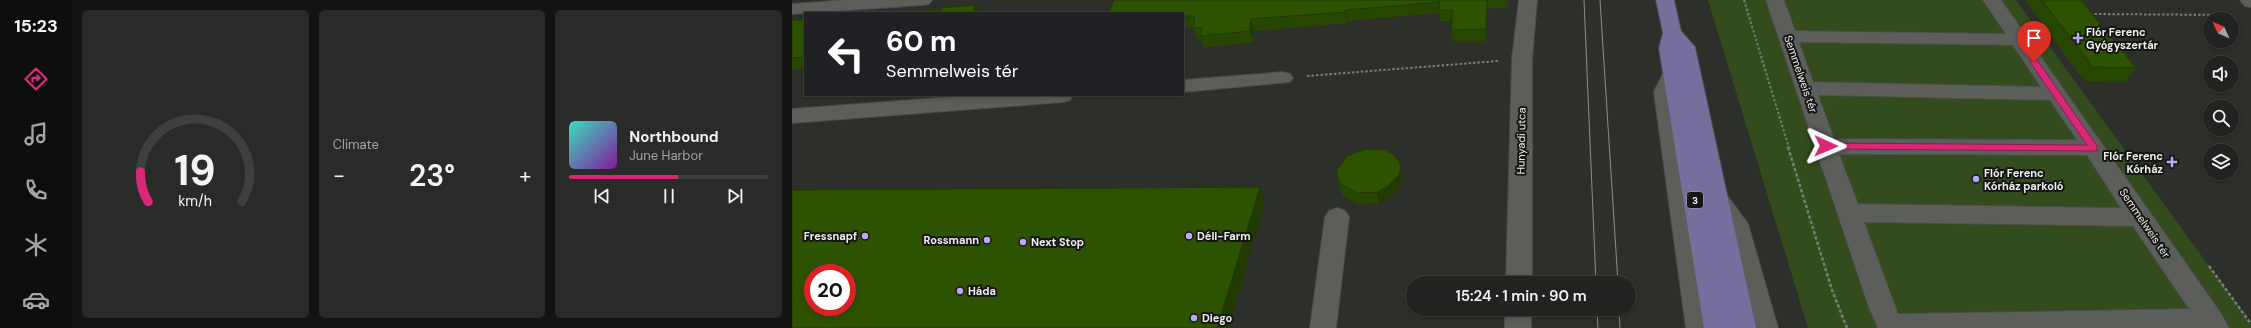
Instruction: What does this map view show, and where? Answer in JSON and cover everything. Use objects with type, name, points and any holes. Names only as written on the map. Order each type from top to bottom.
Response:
[{"type":"main road","name":"3","points":[[1666,0],[1672,33],[1668,48],[1717,328]]},
{"type":"main road","name":"3","points":[[1672,33],[1686,47],[1743,328]]},
{"type":"street","points":[[792,9],[924,0]]},
{"type":"street","name":"Hunyadi utca","points":[[1519,276],[1522,59],[1528,0]]},
{"type":"street","name":"Semmelweis tér","points":[[1775,0],[1881,305],[1891,326]]},
{"type":"street","name":"Semmelweis tér","points":[[1992,0],[2213,324]]},
{"type":"street","points":[[1788,36],[2019,40]]},
{"type":"street","points":[[1672,73],[1664,92],[1699,328]]},
{"type":"street","points":[[1184,86],[1283,78]]},
{"type":"street","points":[[1806,88],[2056,94]]},
{"type":"street","points":[[792,116],[1050,96]]},
{"type":"street","points":[[1826,146],[2094,148]]},
{"type":"street","points":[[1716,197],[1736,224],[1765,328]]},
{"type":"street","points":[[1849,213],[2140,217]]},
{"type":"street","points":[[1322,328],[1337,217]]},
{"type":"street","points":[[1518,316],[1518,328]]},
{"type":"street","points":[[1891,326],[2213,324]]},
{"type":"path","points":[[1744,0],[1832,290],[1847,328]]},
{"type":"path","points":[[2088,14],[2203,15]]},
{"type":"path","points":[[1283,78],[1522,59]]},
{"type":"green space","name":"Flór Ferenc Kórház parkoló","points":[[1708,0],[2016,0],[2251,324],[2251,328],[1808,328]]},
{"type":"building","points":[[1114,0],[1487,0],[1486,29],[1451,30],[1453,10],[1439,10],[1440,2],[1346,10],[1345,12],[1251,19],[1250,31],[1200,36],[1202,27],[1193,28],[1195,16],[1184,16],[1184,12],[1109,12]]},
{"type":"building","points":[[2042,0],[2081,0],[2136,68],[2093,67]]},
{"type":"building","points":[[976,5],[972,12],[913,12],[941,10],[942,8]]},
{"type":"building","points":[[792,20],[804,20],[804,57],[792,58]]},
{"type":"building","points":[[1366,149],[1385,150],[1393,154],[1401,167],[1399,175],[1387,187],[1377,192],[1356,193],[1341,184],[1337,178],[1337,170],[1347,156]]},
{"type":"building","name":"Next Stop","points":[[1260,187],[1217,328],[792,328],[792,190]]},
{"type":"tram line","points":[[1584,0],[1596,276]]},
{"type":"tram line","points":[[1600,0],[1618,276]]},
{"type":"tram line","points":[[1597,316],[1598,328]]},
{"type":"tram line","points":[[1619,316],[1620,328]]},
{"type":"place","name":"Flór Ferenc Gyógyszertár","points":[[2078,38]]},
{"type":"place","name":"Flór Ferenc Kórház","points":[[2172,162]]},
{"type":"place","name":"Flór Ferenc Kórház parkoló","points":[[1976,179]]},
{"type":"place","name":"Fressnapf","points":[[865,236]]},
{"type":"place","name":"Déli-Farm","points":[[1189,236]]},
{"type":"place","name":"Rossmann","points":[[987,240]]},
{"type":"place","name":"Next Stop","points":[[1023,242]]},
{"type":"place","name":"Háda","points":[[960,291]]},
{"type":"place","name":"Diego","points":[[1194,318]]},
{"type":"route","points":[[1826,146],[2094,148],[2034,62]]}]
